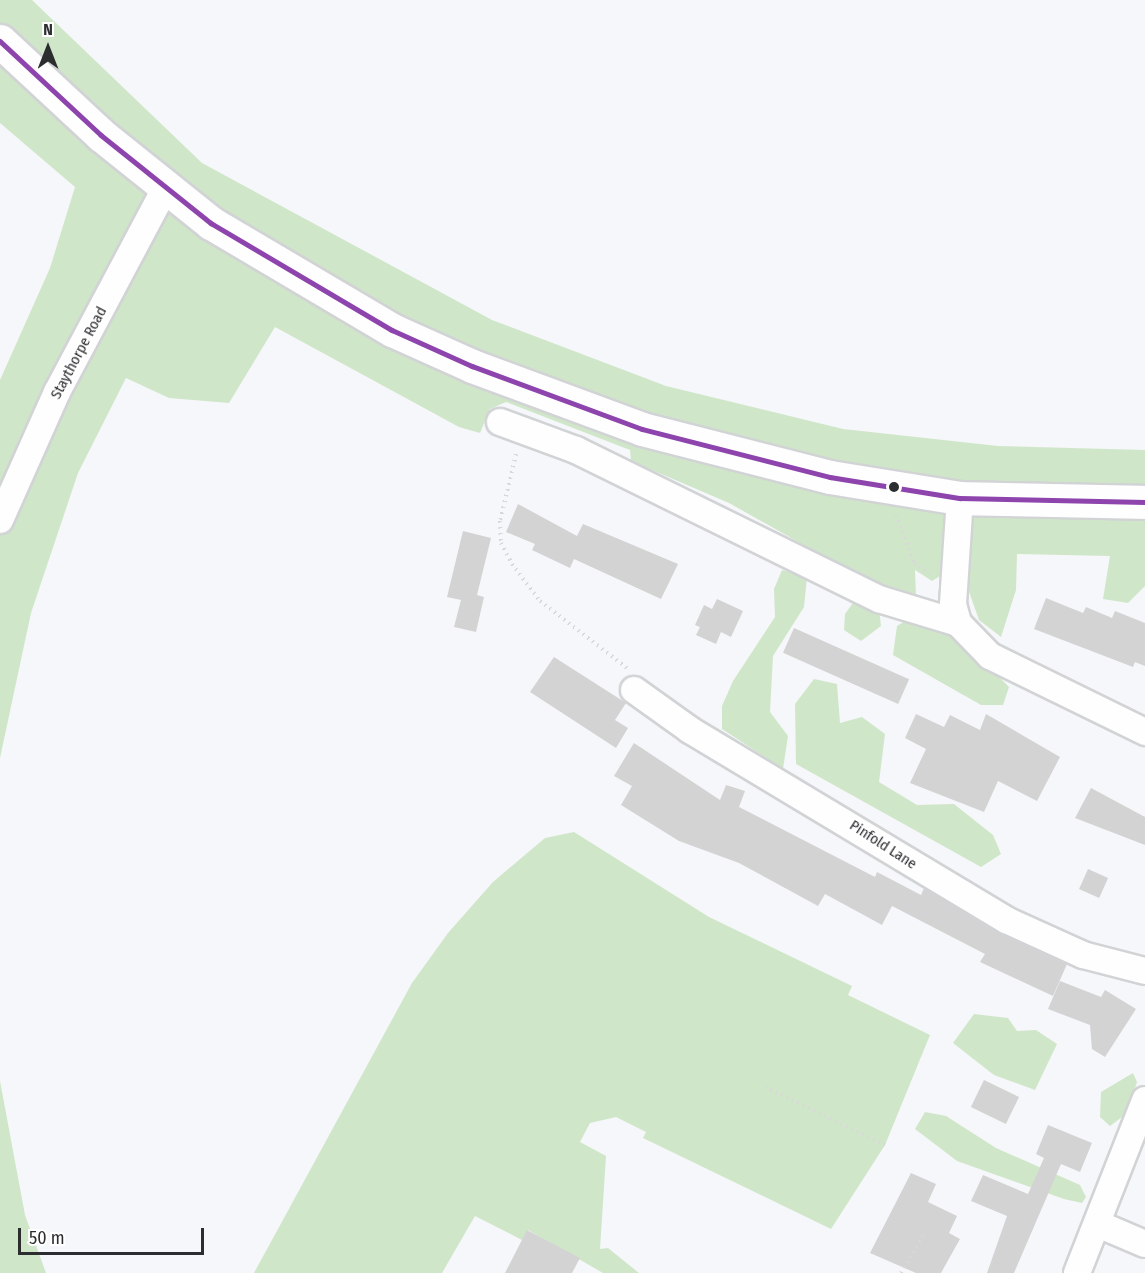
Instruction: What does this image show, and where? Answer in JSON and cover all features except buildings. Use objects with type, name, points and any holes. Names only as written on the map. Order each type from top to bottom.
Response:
[{"type":"highway","points":[[0,41],[165,189],[322,291],[472,366],[703,448],[886,486],[960,498],[1145,502]]},
{"type":"street","name":"Staythorpe Road","points":[[0,520],[57,393],[165,189]]},
{"type":"street","points":[[511,426],[660,490],[879,599],[956,614],[990,656],[1145,732]]},
{"type":"street","points":[[956,614],[960,498]]},
{"type":"street","name":"Pinfold Lane","points":[[634,690],[998,915],[1083,955],[1145,971]]},
{"type":"street","points":[[1077,1273],[1145,1100]]},
{"type":"street","points":[[1098,1224],[1145,1244]]},
{"type":"path","points":[[511,426],[500,521],[501,543],[540,601],[630,670],[634,690]]},
{"type":"path","points":[[886,486],[914,563],[937,579],[938,595],[956,614]]},
{"type":"path","points":[[765,1087],[885,1145]]},
{"type":"path","points":[[901,1273],[923,1236]]},
{"type":"green space","points":[[0,0],[32,0],[202,163],[492,320],[666,386],[843,429],[998,446],[1145,450],[1145,586],[1128,603],[1103,599],[1110,556],[1017,554],[1016,590],[1001,637],[979,620],[967,586],[969,558],[932,581],[915,570],[916,596],[873,584],[729,503],[631,461],[630,450],[506,402],[490,409],[480,433],[459,427],[275,327],[229,403],[169,398],[126,378],[78,473],[31,613],[0,758],[0,380],[50,268],[75,187],[0,123]]},
{"type":"green space","points":[[782,570],[807,577],[804,607],[773,656],[770,712],[788,736],[783,769],[722,729],[722,706],[733,681],[775,617],[774,589]]},
{"type":"green space","points":[[855,600],[879,609],[881,626],[861,641],[844,630],[845,614]]},
{"type":"green space","points":[[910,618],[952,630],[1009,687],[1003,705],[981,705],[893,655],[897,626]]},
{"type":"green space","points":[[814,679],[837,684],[840,723],[862,717],[885,734],[879,782],[917,805],[954,804],[993,835],[1001,854],[981,867],[796,764],[795,704]]},
{"type":"green space","points":[[574,832],[709,917],[852,986],[848,995],[930,1035],[885,1145],[831,1229],[643,1138],[646,1132],[616,1117],[590,1123],[580,1142],[606,1156],[600,1249],[608,1248],[639,1273],[603,1273],[528,1230],[522,1240],[475,1216],[442,1273],[254,1273],[412,983],[448,933],[493,882],[545,838]]},
{"type":"green space","points":[[974,1014],[1008,1018],[1017,1031],[1036,1030],[1057,1044],[1035,1090],[994,1075],[953,1043]]},
{"type":"green space","points":[[1133,1073],[1137,1082],[1126,1114],[1110,1126],[1100,1117],[1101,1092]]},
{"type":"green space","points":[[0,1081],[25,1215],[46,1273],[0,1273]]},
{"type":"green space","points":[[925,1112],[946,1116],[996,1148],[1080,1185],[1086,1197],[1082,1203],[1064,1199],[957,1161],[915,1129]]},
{"type":"transit line","points":[[0,41],[101,135],[211,223],[392,330],[472,366],[642,429],[830,477],[960,498],[1145,502]]}]
